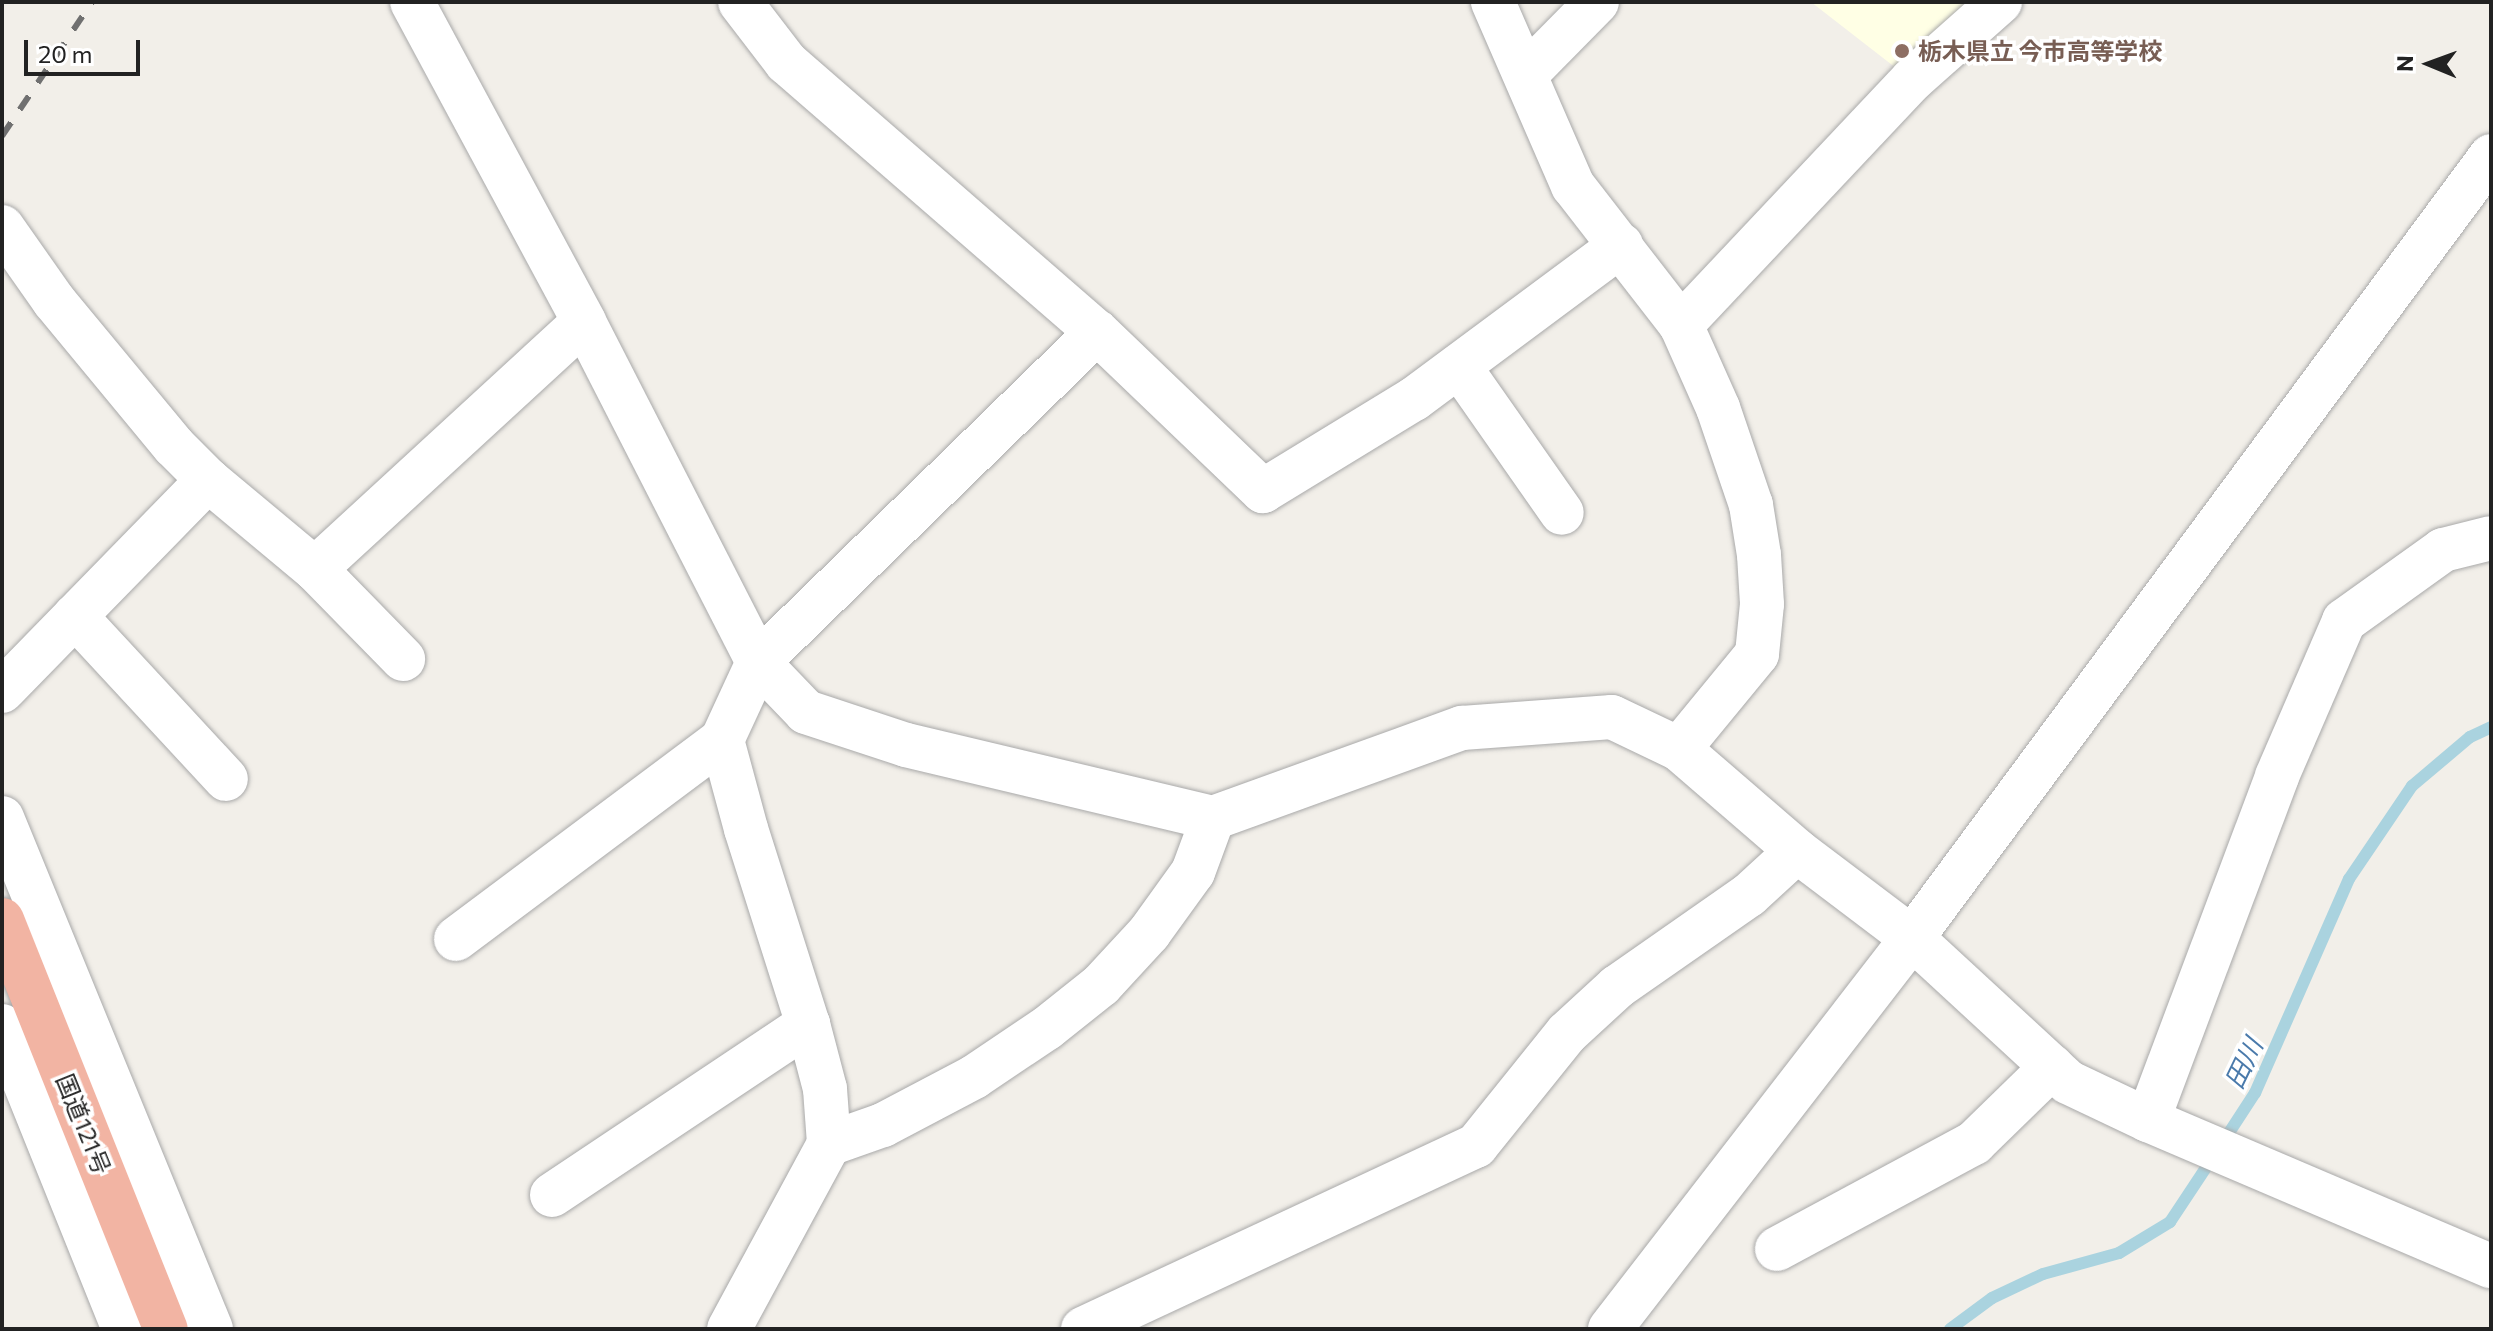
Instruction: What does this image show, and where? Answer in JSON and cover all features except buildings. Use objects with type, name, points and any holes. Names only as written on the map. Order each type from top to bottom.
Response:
[{"type":"highway","name":"国道121号","points":[[2,920],[166,1329]]},
{"type":"street","points":[[412,2],[584,322],[758,662],[806,712],[906,745],[1213,818],[1462,728],[1612,717],[1679,749],[1797,851],[1912,938],[2068,1082],[2148,1120],[2491,1266]]},
{"type":"street","points":[[740,2],[786,62],[1097,332],[1263,491],[1414,399],[1621,245]]},
{"type":"street","points":[[1493,2],[1573,186],[1681,325],[1718,408],[1751,505],[1762,604],[1757,654],[1679,749]]},
{"type":"street","points":[[1526,74],[1597,2]]},
{"type":"street","points":[[1681,325],[1912,80],[2000,2]]},
{"type":"street","points":[[1610,1329],[1912,938],[2491,156]]},
{"type":"street","points":[[2,227],[54,301],[174,446],[208,480],[315,569],[403,659]]},
{"type":"street","points":[[315,569],[584,322]]},
{"type":"street","points":[[456,939],[722,740],[758,662],[1097,332]]},
{"type":"street","points":[[1459,366],[1562,513]]},
{"type":"street","points":[[2,691],[208,480]]},
{"type":"street","points":[[2148,1120],[2277,776],[2344,621],[2443,550],[2491,538]]},
{"type":"street","points":[[75,616],[226,779]]},
{"type":"street","points":[[722,740],[746,829],[808,1024],[825,1089],[829,1144],[729,1329]]},
{"type":"street","points":[[2,818],[211,1329]]},
{"type":"street","points":[[829,1144],[883,1125],[974,1077],[1047,1028],[1101,985],[1149,933],[1193,872],[1213,818]]},
{"type":"street","points":[[1083,1329],[1476,1146],[1567,1033],[1617,987],[1749,895],[1797,851]]},
{"type":"street","points":[[552,1195],[808,1024]]},
{"type":"street","points":[[2,1026],[124,1329]]},
{"type":"street","points":[[1777,1249],[1974,1143],[2052,1067]]},
{"type":"shaded area","name":"栃木県立 今市高等学校","points":[[1811,2],[1984,2],[1905,75]]},
{"type":"waterway","name":"田川","points":[[2223,1142],[2255,1093],[2349,879],[2412,786],[2470,737],[2491,727]]},
{"type":"waterway","name":"田川","points":[[1950,1329],[1992,1298],[2043,1274],[2119,1253],[2170,1222],[2213,1157]]},
{"type":"railway","points":[[2,136],[92,2]]},
{"type":"place","name":"栃木県立 今市高等学校","points":[[1902,51]]}]
